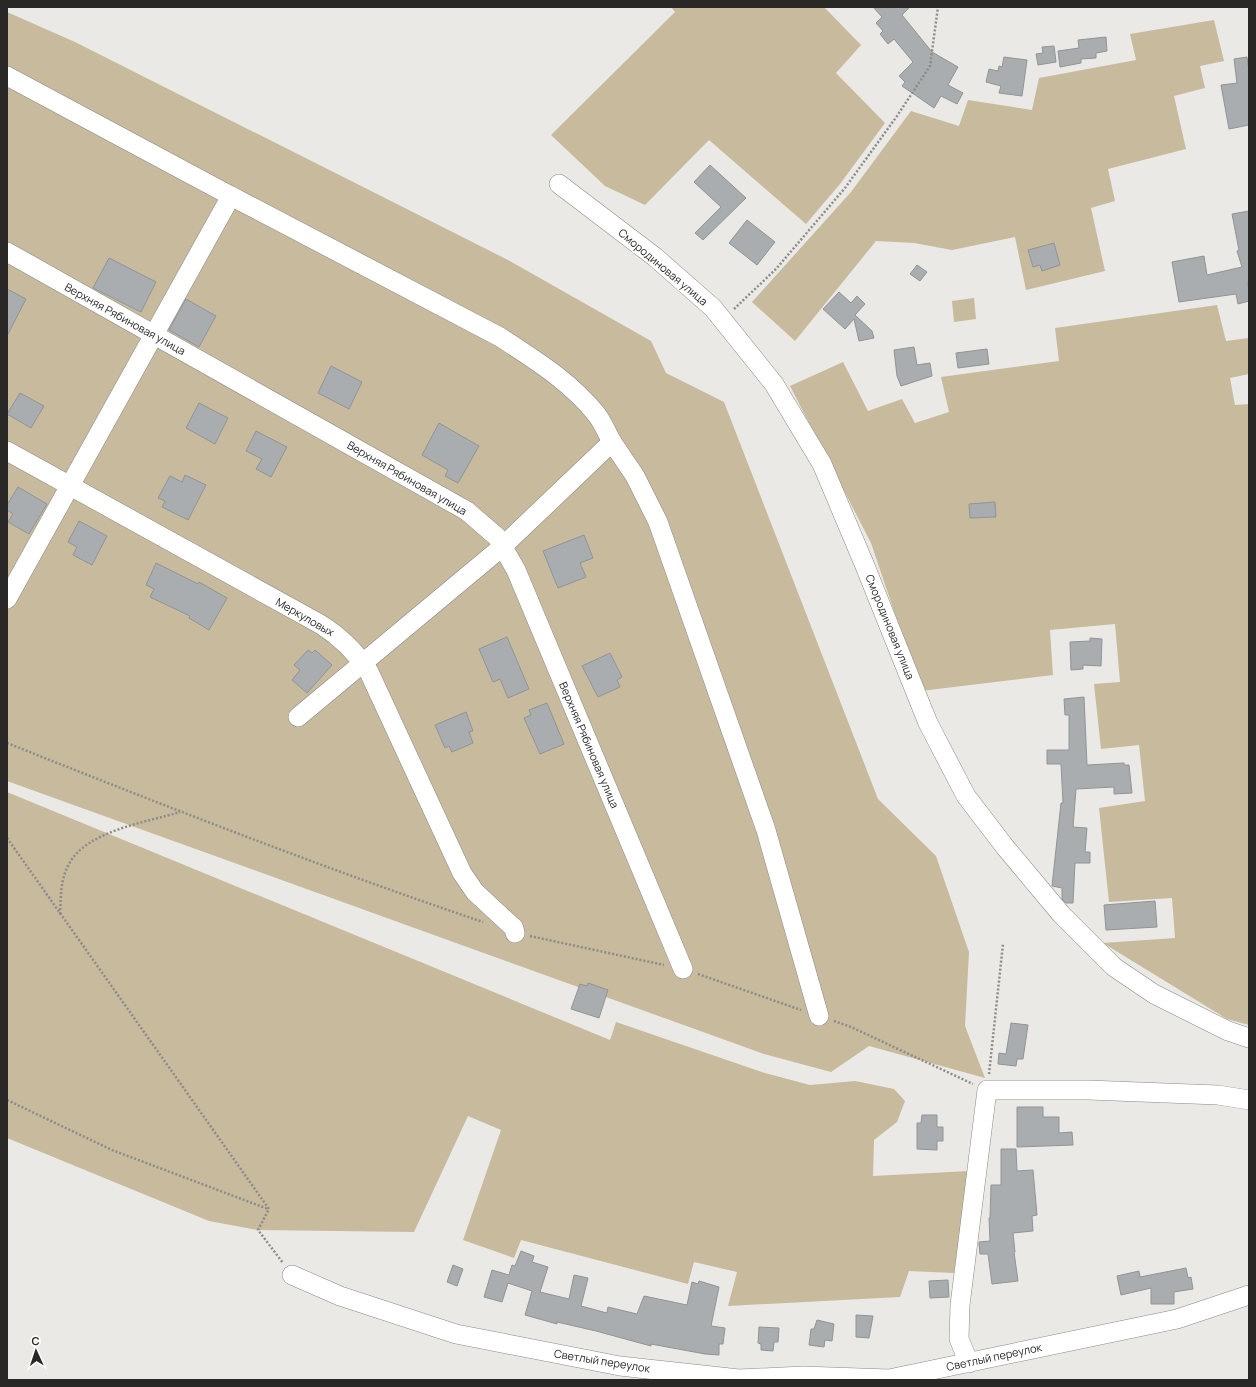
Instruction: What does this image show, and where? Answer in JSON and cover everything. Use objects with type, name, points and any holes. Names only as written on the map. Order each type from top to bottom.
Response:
[{"type":"street","points":[[7,76],[231,196],[500,337],[541,363],[577,392],[598,416],[612,442],[635,476],[658,522],[766,830],[819,1016]]},
{"type":"street","name":"Смородиновая улица","points":[[559,184],[655,257],[713,308],[774,384],[822,464],[928,723],[966,796],[1005,847],[1061,914],[1114,966],[1154,994],[1228,1031],[1249,1038]]},
{"type":"street","points":[[7,599],[231,196]]},
{"type":"street","name":"Верхняя Рябиновая улица","points":[[7,252],[467,511],[497,537],[516,570],[683,969]]},
{"type":"street","points":[[298,718],[502,547],[612,442]]},
{"type":"street","name":"Меркуловых","points":[[7,452],[320,624],[343,640],[369,672],[462,873],[475,892],[514,928],[515,933]]},
{"type":"street","points":[[969,1363],[959,1339],[960,1305],[987,1090],[1088,1090],[1210,1094],[1249,1100]]},
{"type":"street","name":"Светлый переулок","points":[[292,1275],[340,1296],[456,1334],[620,1366],[739,1379],[803,1376],[889,1379],[1177,1319],[1249,1295]]},
{"type":"path","points":[[722,320],[776,269],[845,188],[898,116],[930,66],[938,7]]},
{"type":"path","points":[[60,915],[61,886],[69,863],[83,848],[107,833],[181,812]]},
{"type":"path","points":[[7,838],[269,1209]]},
{"type":"path","points":[[987,1090],[1003,944]]},
{"type":"path","points":[[7,1100],[112,1150],[269,1209]]},
{"type":"path","points":[[269,1209],[258,1230],[292,1275]]},
{"type":"shaded area","points":[[671,7],[824,7],[861,45],[836,73],[885,123],[840,184],[806,224],[709,140],[645,205],[605,186],[551,135],[675,12]]},
{"type":"shaded area","points":[[7,12],[75,42],[508,260],[651,341],[666,373],[724,402],[878,799],[936,856],[969,952],[965,1026],[985,1078],[869,1046],[831,1072],[764,1054],[7,781]]},
{"type":"shaded area","points":[[1214,20],[1224,61],[1200,66],[1205,88],[1174,96],[1186,149],[1108,169],[1115,201],[1091,208],[1105,271],[1026,290],[1015,237],[952,250],[914,243],[876,241],[795,341],[752,302],[851,192],[911,111],[959,126],[968,100],[1032,110],[1039,78],[1136,60],[1130,34]]},
{"type":"shaded area","points":[[974,298],[976,319],[954,322],[952,301]]},
{"type":"shaded area","points":[[1217,305],[1226,341],[1249,338],[1249,374],[1230,378],[1235,405],[1249,404],[1249,1025],[1227,1019],[1103,943],[1175,938],[1172,898],[1109,902],[1099,808],[1145,801],[1139,745],[1101,749],[1094,684],[1120,682],[1115,624],[1050,630],[1053,675],[921,691],[871,543],[790,386],[843,362],[868,411],[902,399],[915,423],[949,412],[941,377],[1059,361],[1055,328]]},
{"type":"shaded area","points":[[7,792],[610,1040],[616,1022],[765,1073],[810,1085],[855,1081],[894,1089],[905,1101],[897,1122],[874,1140],[873,1176],[969,1171],[954,1273],[909,1271],[900,1297],[728,1306],[737,1272],[694,1262],[688,1284],[521,1240],[514,1258],[463,1240],[501,1130],[468,1116],[414,1232],[258,1230],[209,1221],[7,1138]]},
{"type":"building","points":[[873,7],[910,7],[902,15],[932,52],[958,67],[948,85],[963,93],[957,104],[941,96],[934,108],[902,86],[905,82],[899,76],[913,62],[894,39],[888,44],[880,34],[883,31],[876,23],[882,17]]},
{"type":"building","points":[[1106,37],[1107,51],[1096,53],[1096,58],[1081,59],[1081,63],[1060,67],[1058,51],[1079,48],[1078,40]]},
{"type":"building","points":[[1054,46],[1056,62],[1038,65],[1036,54],[1043,53],[1042,47]]},
{"type":"building","points":[[1004,57],[1027,60],[1022,96],[999,93],[1001,86],[986,82],[989,69],[998,71],[999,66],[1002,67]]},
{"type":"building","points":[[1247,57],[1249,71],[1249,125],[1229,129],[1221,85],[1237,83],[1234,59]]},
{"type":"building","points":[[710,165],[746,198],[703,240],[695,233],[721,207],[694,182]]},
{"type":"building","points":[[1249,211],[1249,301],[1238,304],[1236,294],[1179,302],[1172,262],[1204,256],[1207,275],[1242,267],[1237,251],[1239,250],[1232,214]]},
{"type":"building","points":[[747,220],[775,242],[757,265],[729,243]]},
{"type":"building","points":[[1054,243],[1060,265],[1042,271],[1040,265],[1033,267],[1028,250]]},
{"type":"building","points":[[109,258],[156,282],[141,312],[93,288]]},
{"type":"building","points":[[917,265],[927,272],[920,281],[910,274]]},
{"type":"building","points":[[7,289],[26,299],[7,336]]},
{"type":"building","points":[[839,292],[851,303],[857,296],[865,304],[855,315],[872,331],[874,338],[859,341],[854,319],[845,329],[823,309]]},
{"type":"building","points":[[186,299],[216,316],[199,347],[169,330]]},
{"type":"building","points":[[914,347],[917,365],[930,363],[932,376],[901,386],[897,376],[894,350]]},
{"type":"building","points":[[987,349],[989,364],[958,368],[956,353]]},
{"type":"building","points":[[331,366],[362,382],[349,409],[318,393]]},
{"type":"building","points":[[20,393],[44,406],[31,428],[7,414]]},
{"type":"building","points":[[199,403],[228,418],[215,444],[186,428]]},
{"type":"building","points":[[439,423],[479,446],[458,483],[445,476],[448,470],[422,455]]},
{"type":"building","points":[[256,431],[287,447],[271,477],[256,469],[262,459],[246,451]]},
{"type":"building","points":[[185,475],[206,485],[188,520],[162,507],[165,501],[158,498],[170,476],[182,482]]},
{"type":"building","points":[[18,487],[47,504],[29,534],[8,522],[13,514],[7,510],[7,505]]},
{"type":"building","points":[[995,502],[996,517],[970,518],[969,504]]},
{"type":"building","points":[[79,521],[107,536],[92,565],[73,555],[77,547],[68,542]]},
{"type":"building","points":[[584,535],[593,558],[580,563],[586,577],[558,588],[543,551]]},
{"type":"building","points":[[156,563],[198,584],[199,582],[227,598],[209,630],[189,618],[190,616],[150,597],[154,589],[146,585]]},
{"type":"building","points":[[507,637],[529,689],[508,698],[500,679],[493,682],[479,649]]},
{"type":"building","points":[[1090,638],[1102,639],[1101,666],[1083,665],[1083,669],[1071,670],[1070,642],[1090,641]]},
{"type":"building","points":[[308,650],[312,653],[315,650],[332,665],[307,693],[292,680],[300,670],[294,665]]},
{"type":"building","points":[[610,653],[622,677],[617,680],[620,687],[598,697],[582,666]]},
{"type":"building","points":[[1084,697],[1087,765],[1124,763],[1124,765],[1129,765],[1132,793],[1114,794],[1114,787],[1076,789],[1073,827],[1087,828],[1085,852],[1090,852],[1090,863],[1075,863],[1073,903],[1066,903],[1062,899],[1062,888],[1052,886],[1061,803],[1063,803],[1061,764],[1047,764],[1047,750],[1069,750],[1069,715],[1065,715],[1064,699]]},
{"type":"building","points":[[547,703],[564,744],[540,754],[524,718],[531,715],[529,710]]},
{"type":"building","points":[[466,712],[473,731],[469,732],[473,743],[452,752],[449,746],[445,748],[435,725]]},
{"type":"building","points":[[1155,901],[1157,927],[1106,930],[1104,905]]},
{"type":"building","points":[[588,983],[608,990],[599,1018],[571,1009],[580,984],[587,986]]},
{"type":"building","points":[[1011,1023],[1028,1025],[1023,1059],[1017,1059],[1016,1066],[998,1064],[999,1053],[1006,1054]]},
{"type":"building","points":[[1017,1107],[1043,1107],[1043,1117],[1059,1117],[1059,1133],[1072,1132],[1073,1145],[1017,1147]]},
{"type":"building","points":[[922,1115],[937,1115],[937,1127],[943,1127],[943,1141],[937,1141],[937,1150],[917,1149],[917,1123],[921,1123]]},
{"type":"building","points":[[1001,1149],[1016,1149],[1017,1171],[1033,1170],[1037,1215],[1032,1216],[1033,1231],[1013,1233],[1018,1281],[992,1284],[988,1254],[980,1254],[979,1242],[990,1241],[989,1218],[991,1185],[1001,1185]]},
{"type":"building","points":[[521,1251],[534,1256],[532,1262],[548,1267],[540,1292],[569,1299],[574,1275],[588,1278],[581,1306],[607,1313],[608,1307],[637,1314],[644,1296],[687,1305],[692,1282],[698,1284],[699,1281],[719,1287],[711,1326],[725,1328],[723,1344],[719,1344],[719,1355],[705,1354],[651,1344],[651,1346],[596,1331],[557,1322],[557,1324],[525,1315],[532,1291],[508,1283],[502,1302],[484,1297],[492,1270],[509,1275],[512,1265],[515,1266]]},
{"type":"building","points":[[453,1265],[463,1269],[457,1286],[447,1282]]},
{"type":"building","points":[[1186,1268],[1188,1278],[1191,1277],[1193,1289],[1174,1292],[1174,1304],[1151,1304],[1151,1288],[1121,1295],[1117,1276],[1139,1271],[1140,1277]]},
{"type":"building","points":[[948,1280],[949,1297],[930,1298],[929,1281]]},
{"type":"building","points":[[856,1315],[873,1316],[869,1338],[856,1337]]},
{"type":"building","points":[[817,1320],[834,1324],[832,1341],[825,1340],[824,1347],[809,1345],[811,1329],[814,1329]]},
{"type":"building","points":[[759,1327],[779,1328],[778,1342],[774,1342],[773,1351],[761,1350],[761,1344],[758,1343]]}]
